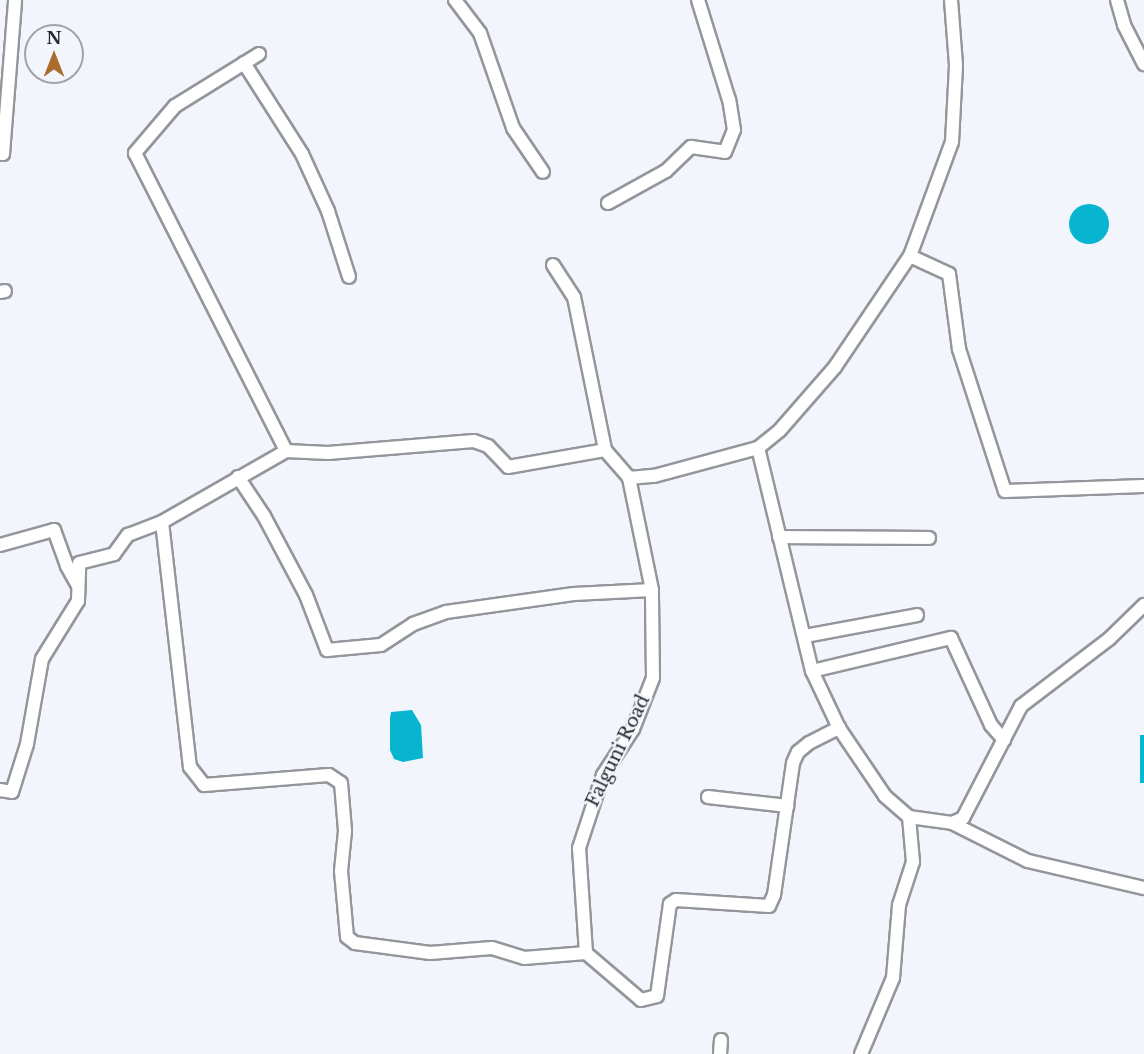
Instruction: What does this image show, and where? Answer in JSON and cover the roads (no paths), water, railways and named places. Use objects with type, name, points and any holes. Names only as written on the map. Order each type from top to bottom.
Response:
[{"type":"street","points":[[0,153],[3,154],[15,0]]},
{"type":"street","points":[[455,0],[480,33],[513,128],[543,172]]},
{"type":"street","points":[[608,202],[666,171],[691,147],[725,152],[734,130],[729,100],[698,0]]},
{"type":"street","points":[[553,264],[574,297],[605,450],[629,478],[654,476],[758,448],[780,430],[835,367],[910,256],[952,142],[956,65],[951,0]]},
{"type":"street","points":[[1117,0],[1124,25],[1144,64]]},
{"type":"street","points":[[259,54],[175,106],[135,153],[286,451]]},
{"type":"street","points":[[244,63],[302,154],[328,211],[349,277]]},
{"type":"street","points":[[910,256],[949,274],[959,349],[1005,491],[1144,486]]},
{"type":"street","points":[[0,790],[12,792],[27,744],[42,659],[78,601],[79,562],[114,554],[128,535],[162,522],[286,451],[328,453],[474,441],[488,446],[508,467],[605,450]]},
{"type":"street","points":[[758,448],[812,671],[839,728],[885,796],[909,817],[952,822],[1028,861],[1144,888]]},
{"type":"street","points":[[238,477],[264,516],[306,595],[327,650],[381,645],[413,624],[446,612],[574,594],[652,590]]},
{"type":"street","name":"Falguni Road","points":[[586,953],[579,848],[603,775],[633,729],[653,678],[652,590],[629,478]]},
{"type":"street","points":[[162,522],[190,767],[204,785],[329,774],[341,783],[347,937],[355,943],[430,953],[492,948],[524,958],[586,953],[641,1000],[657,996],[670,904],[676,900],[769,906],[774,896],[787,806],[798,752],[839,728]]},
{"type":"street","points":[[0,545],[54,530],[67,566],[78,586]]},
{"type":"street","points":[[779,537],[929,538]]},
{"type":"street","points":[[952,822],[969,810],[1021,706],[1109,639],[1144,606]]},
{"type":"street","points":[[805,636],[917,615]]},
{"type":"street","points":[[812,671],[951,638],[991,725],[1004,740]]},
{"type":"street","points":[[708,797],[787,806]]},
{"type":"street","points":[[861,1054],[893,978],[899,905],[914,862],[909,817]]},
{"type":"street","points":[[720,1054],[721,1040]]},
{"type":"water","points":[[1089,204],[1103,210],[1109,224],[1103,238],[1089,244],[1075,238],[1069,224],[1075,210]]},
{"type":"water","points":[[412,710],[421,725],[423,758],[403,762],[394,759],[390,750],[391,712]]},
{"type":"water","points":[[1140,735],[1144,735],[1144,783],[1140,783]]}]
